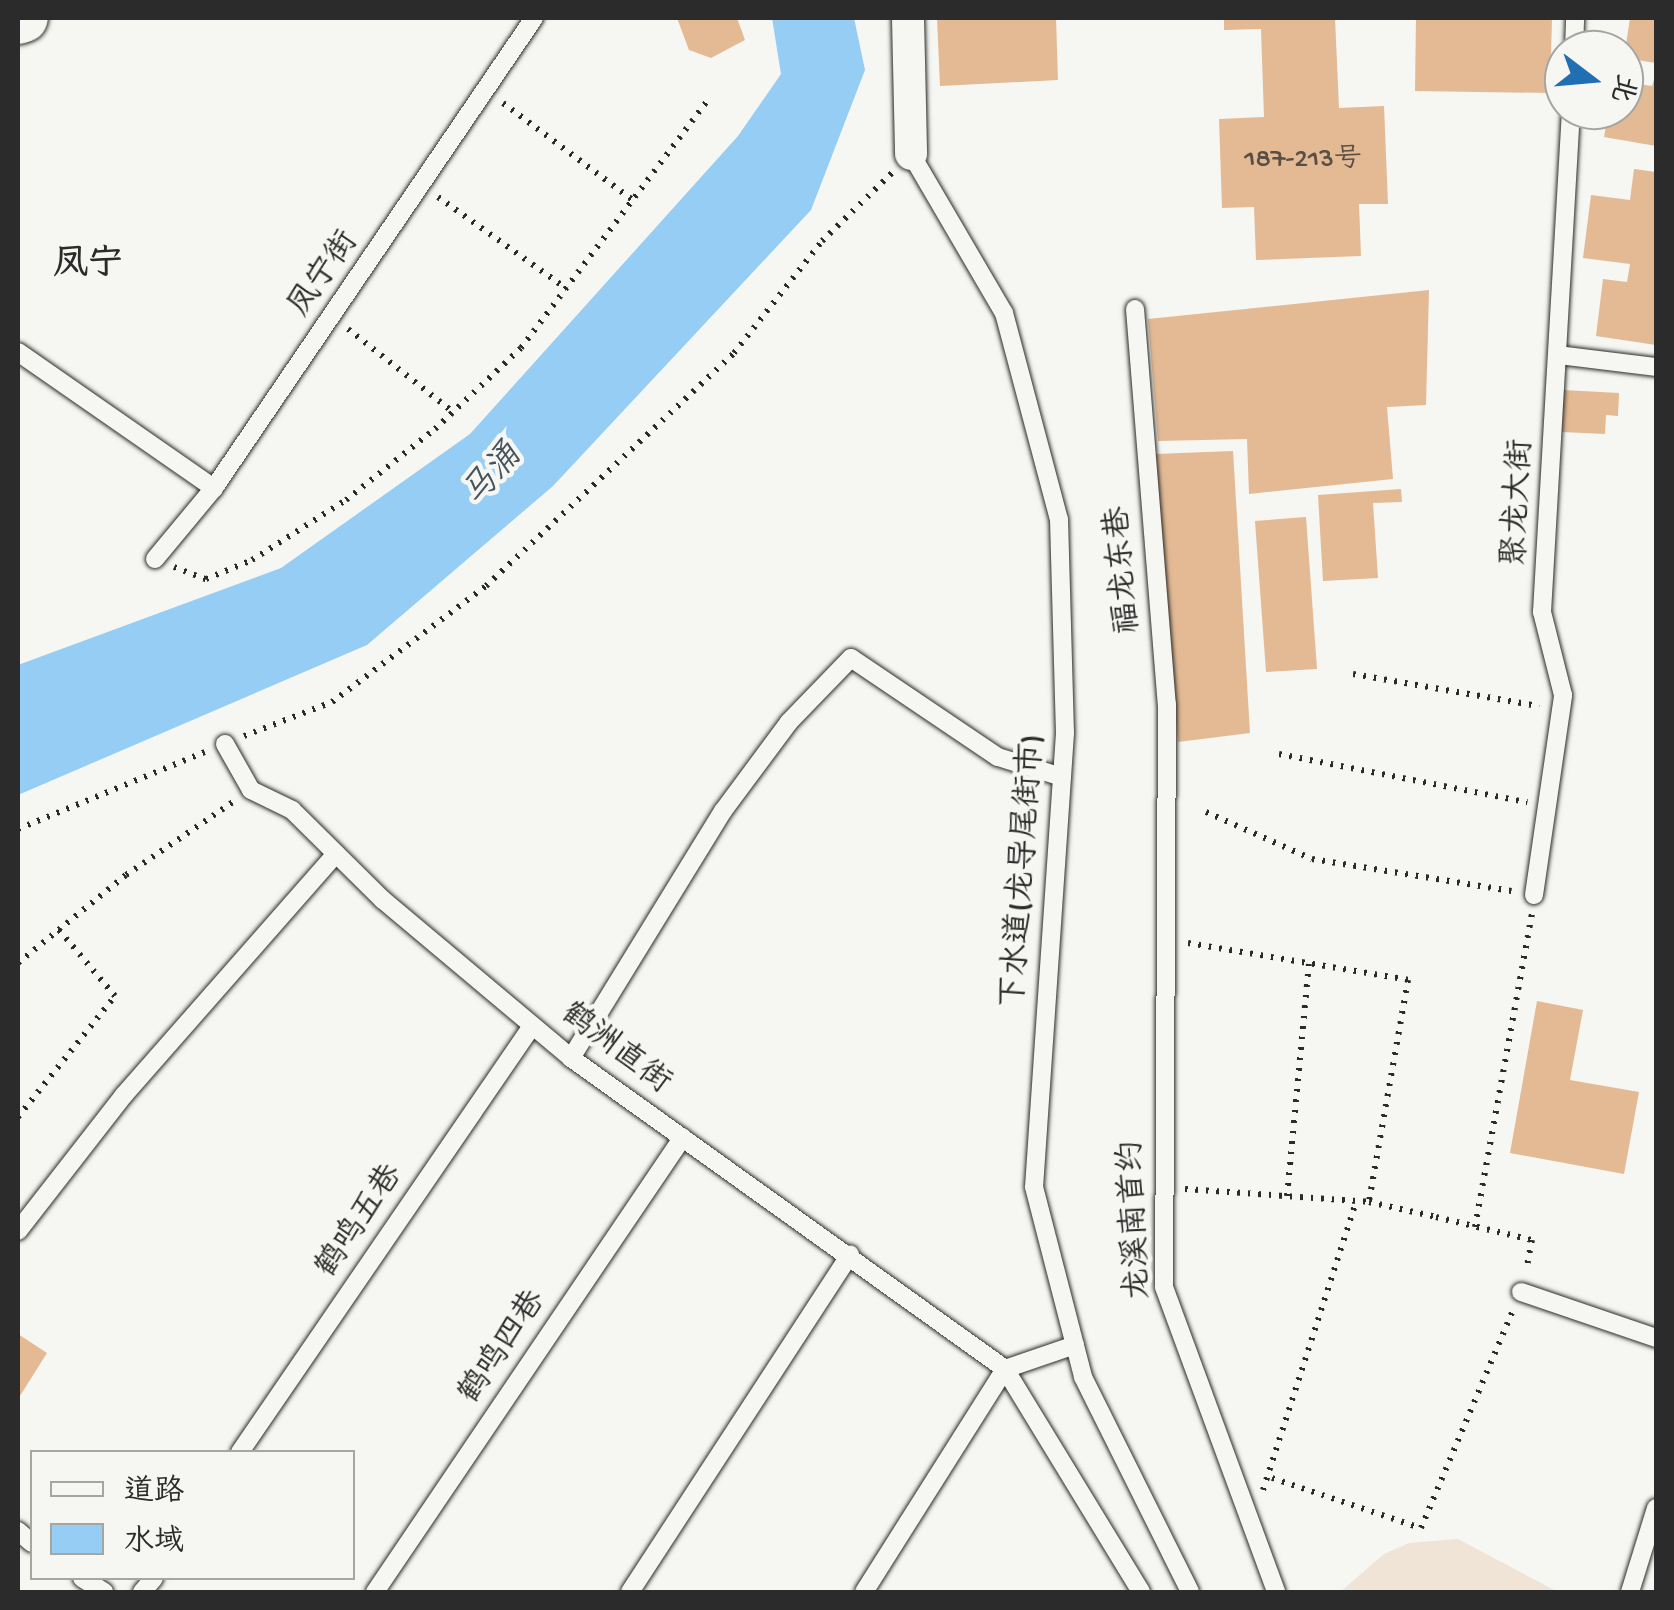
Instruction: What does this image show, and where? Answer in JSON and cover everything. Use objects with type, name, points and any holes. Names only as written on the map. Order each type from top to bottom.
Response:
[{"type":"street","points":[[908,18],[911,154]]},
{"type":"lane","name":"凤宁街","points":[[154,559],[214,488],[424,187],[534,18]]},
{"type":"lane","name":"聚龙大街","points":[[1534,895],[1561,709],[1542,612],[1570,130]]},
{"type":"lane","name":"下水道(龙导尾街市)","points":[[911,154],[1004,314],[1059,520],[1062,776],[1034,1187],[1083,1377],[1190,1592]]},
{"type":"lane","name":"福龙东巷","points":[[1135,309],[1167,704],[1168,826]]},
{"type":"lane","points":[[18,352],[214,488]]},
{"type":"lane","points":[[1558,355],[1656,367]]},
{"type":"lane","points":[[571,1058],[723,811],[790,722],[851,658],[998,757],[1062,776]]},
{"type":"lane","points":[[225,744],[251,790]]},
{"type":"lane","name":"鹤洲直街","points":[[251,790],[292,810],[336,854],[571,1058],[850,1254],[1005,1369]]},
{"type":"lane","name":"龙溪南首约","points":[[1168,826],[1164,1287],[1276,1592]]},
{"type":"lane","points":[[18,1231],[124,1096],[336,854]]},
{"type":"lane","name":"鹤鸣五巷","points":[[241,1450],[532,1026]]},
{"type":"lane","name":"鹤鸣四巷","points":[[375,1592],[683,1137]]},
{"type":"lane","points":[[630,1592],[850,1254]]},
{"type":"lane","points":[[1520,1292],[1656,1338]]},
{"type":"lane","points":[[864,1592],[1005,1369],[1075,1345]]},
{"type":"lane","points":[[1005,1369],[1141,1592]]},
{"type":"lane","points":[[1630,1592],[1656,1508]]},
{"type":"path","points":[[484,90],[634,201]]},
{"type":"path","points":[[154,559],[206,580],[252,560],[346,500],[453,412],[521,348],[710,97]]},
{"type":"path","points":[[18,829],[332,702],[486,586],[734,354],[822,241],[911,154]]},
{"type":"path","points":[[424,187],[567,289]]},
{"type":"path","points":[[332,316],[453,412]]},
{"type":"path","points":[[1353,674],[1561,709]]},
{"type":"path","points":[[1279,754],[1548,805]]},
{"type":"path","points":[[18,963],[251,790]]},
{"type":"path","points":[[1206,812],[1312,859],[1534,895],[1475,1227]]},
{"type":"path","points":[[18,1117],[114,996],[59,930]]},
{"type":"path","points":[[1166,940],[1408,980],[1369,1202]]},
{"type":"path","points":[[1287,1197],[1310,964]]},
{"type":"path","points":[[1164,1188],[1369,1202],[1532,1240],[1520,1292],[1421,1528],[1272,1478],[1356,1202]]},
{"type":"shaded area","points":[[1458,1539],[1558,1592],[1340,1592],[1384,1554],[1409,1543]]},
{"type":"water","name":"马涌","points":[[772,18],[854,18],[865,70],[811,210],[553,486],[367,645],[18,795],[18,665],[281,568],[470,434],[738,136],[781,74]]},
{"type":"building","points":[[677,18],[737,18],[745,40],[711,58],[689,50]]},
{"type":"building","points":[[937,18],[1056,18],[1058,80],[940,86]]},
{"type":"building","points":[[1224,18],[1335,18],[1339,108],[1384,106],[1388,204],[1359,204],[1361,256],[1256,260],[1254,207],[1222,208],[1219,119],[1264,117],[1261,29],[1224,30]]},
{"type":"building","points":[[1416,18],[1552,18],[1552,30],[1544,30],[1544,93],[1415,91]]},
{"type":"building","points":[[1630,18],[1656,19],[1656,63],[1644,61],[1644,30],[1628,30]]},
{"type":"building","points":[[1656,73],[1656,146],[1604,137],[1605,130],[1644,130],[1644,85],[1652,86]]},
{"type":"building","points":[[1634,169],[1656,172],[1656,345],[1596,336],[1603,279],[1627,282],[1630,264],[1583,258],[1591,195],[1630,200]]},
{"type":"building","points":[[1429,290],[1426,405],[1387,407],[1393,479],[1249,494],[1247,439],[1158,441],[1148,319]]},
{"type":"building","points":[[1563,390],[1619,393],[1618,416],[1606,415],[1605,434],[1562,432]]},
{"type":"building","points":[[1233,451],[1250,733],[1178,742],[1155,454]]},
{"type":"building","points":[[1401,489],[1402,502],[1373,503],[1378,578],[1323,581],[1318,495]]},
{"type":"building","points":[[1306,517],[1317,669],[1266,672],[1255,521]]},
{"type":"building","points":[[1537,1001],[1583,1010],[1570,1080],[1639,1092],[1624,1174],[1510,1153]]},
{"type":"building","points":[[18,1334],[47,1353],[18,1399]]},
{"type":"district","name":"凤宁","points":[[88,267]]}]
